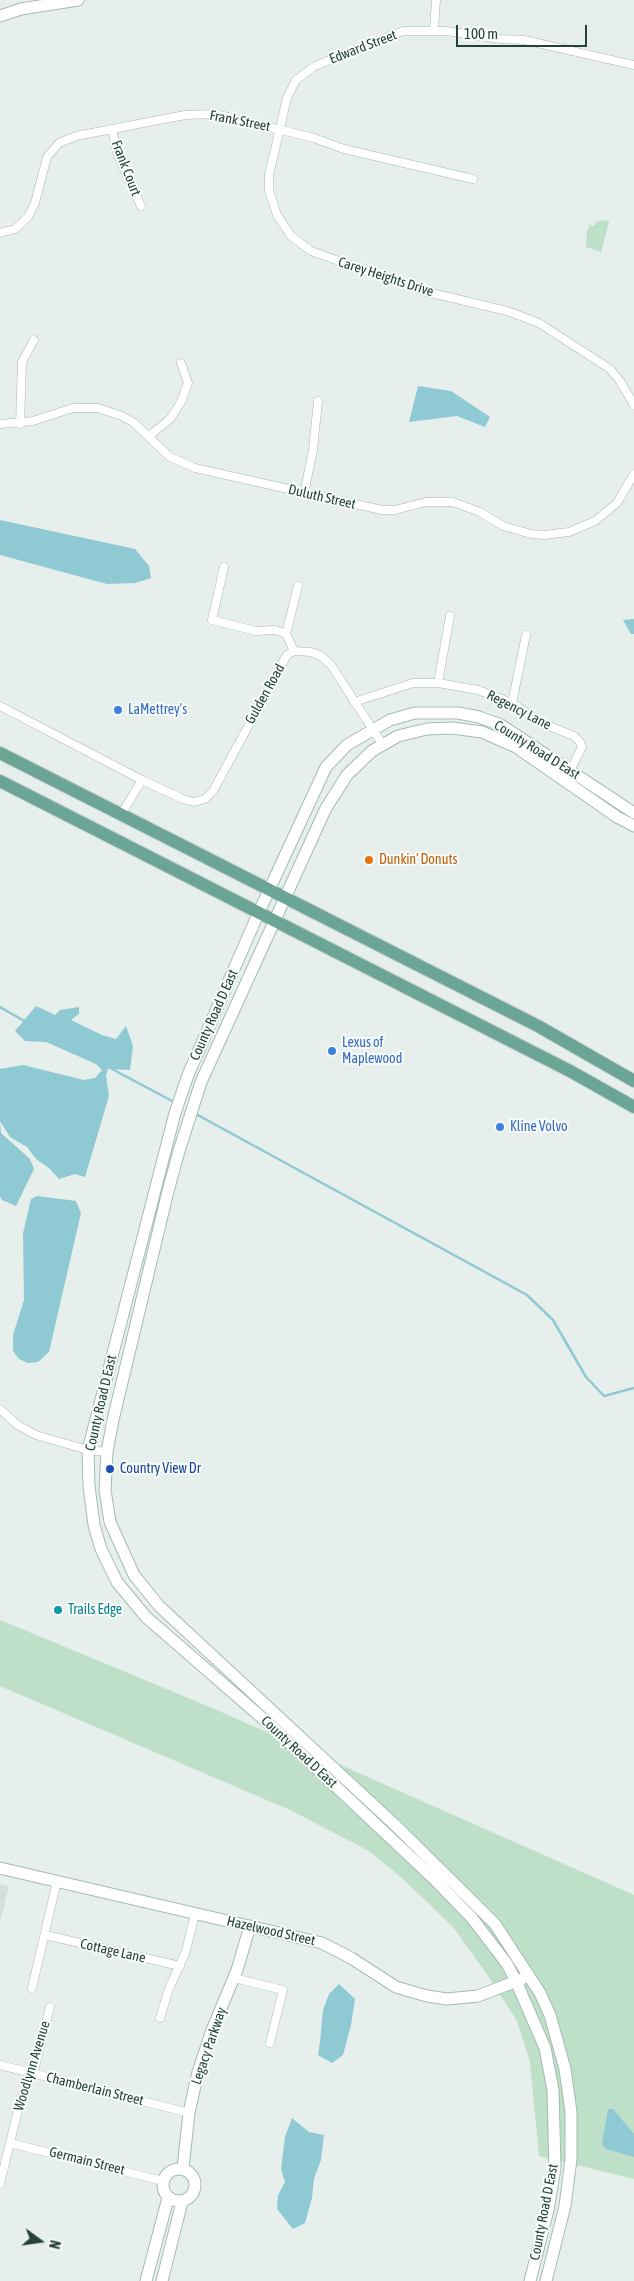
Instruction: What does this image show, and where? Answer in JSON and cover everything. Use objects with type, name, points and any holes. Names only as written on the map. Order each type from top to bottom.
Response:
[{"type":"main road","points":[[0,753],[538,1026],[634,1081]]},
{"type":"main road","points":[[0,781],[258,914],[570,1071],[634,1107]]},
{"type":"street","points":[[0,16],[22,9],[78,0]]},
{"type":"street","points":[[434,30],[436,0]]},
{"type":"street","name":"Edward Street","points":[[279,130],[290,89],[303,73],[315,66],[391,35],[416,30],[434,30],[534,41],[634,65]]},
{"type":"street","name":"Frank Street","points":[[0,233],[15,229],[28,217],[35,203],[47,157],[59,143],[76,136],[199,114],[228,117],[344,148],[473,179]]},
{"type":"street","name":"Frank Court","points":[[112,129],[118,156],[141,206]]},
{"type":"street","name":"Carey Heights Drive","points":[[279,130],[269,175],[270,190],[277,215],[284,226],[300,243],[322,256],[423,291],[523,316],[539,323],[598,360],[615,375],[629,393],[634,405]]},
{"type":"street","points":[[20,424],[22,362],[34,340]]},
{"type":"street","points":[[149,436],[170,419],[181,402],[188,383],[181,363]]},
{"type":"street","points":[[304,494],[313,450],[318,401]]},
{"type":"street","name":"Duluth Street","points":[[0,424],[20,424],[73,408],[98,408],[122,416],[149,436],[160,450],[182,464],[304,494],[382,510],[395,510],[426,502],[453,502],[468,506],[517,531],[544,536],[569,532],[595,521],[617,503],[634,474]]},
{"type":"street","points":[[224,567],[212,620],[256,630],[275,630],[286,634]]},
{"type":"street","points":[[294,651],[286,634],[298,586]]},
{"type":"street","points":[[438,682],[450,616]]},
{"type":"street","points":[[512,704],[526,635]]},
{"type":"street","name":"Gulden Road","points":[[0,706],[142,780],[183,799],[194,802],[205,798],[213,791],[278,668],[287,655],[294,651],[311,652],[321,656],[331,665],[383,745]]},
{"type":"street","name":"Regency Lane","points":[[354,702],[413,683],[438,682],[478,690],[512,704],[544,724],[574,736],[580,742],[582,747],[564,780]]},
{"type":"street","name":"County Road D East","points":[[530,2281],[548,2210],[555,2168],[553,2090],[544,2048],[507,1964],[472,1918],[433,1878],[276,1730],[146,1617],[117,1582],[101,1549],[94,1525],[89,1486],[88,1450],[175,1113],[188,1075],[258,914],[326,767],[347,745],[390,720],[432,711],[458,712],[501,725],[634,813]]},
{"type":"street","name":"County Road D East","points":[[546,2281],[565,2206],[571,2159],[571,2112],[565,2069],[550,2015],[530,1976],[495,1924],[396,1825],[159,1606],[134,1575],[110,1522],[105,1490],[107,1452],[166,1200],[188,1119],[208,1065],[326,808],[346,775],[372,751],[398,736],[427,729],[452,728],[482,732],[516,747],[617,817],[634,826]]},
{"type":"street","points":[[122,815],[142,780]]},
{"type":"street","points":[[0,1409],[16,1424],[36,1435],[88,1450],[107,1452]]},
{"type":"street","name":"Hazelwood Street","points":[[0,1868],[322,1944],[351,1958],[390,1984],[427,1996],[447,1999],[478,1996],[530,1976]]},
{"type":"street","points":[[32,1988],[57,1881]]},
{"type":"street","points":[[160,2018],[167,1995],[186,1951],[195,1914]]},
{"type":"street","name":"Legacy Parkway","points":[[183,2168],[189,2113],[206,2045],[234,1978],[250,1926]]},
{"type":"street","name":"Cottage Lane","points":[[45,1935],[180,1966]]},
{"type":"street","points":[[234,1978],[283,1990],[270,2043]]},
{"type":"street","name":"Woodlynn Avenue","points":[[0,2184],[20,2102],[33,2073],[50,2007]]},
{"type":"street","name":"Chamberlain Street","points":[[0,2065],[189,2113]]},
{"type":"street","name":"Germain Street","points":[[10,2143],[163,2181]]},
{"type":"street","points":[[146,2281],[168,2198],[163,2181],[166,2175],[174,2170],[183,2168],[191,2174],[195,2181],[195,2189],[190,2197],[182,2202],[172,2201],[168,2198]]},
{"type":"street","points":[[162,2281],[182,2202]]},
{"type":"shaded area","points":[[0,1884],[9,1886],[0,1923]]},
{"type":"green space","points":[[607,220],[609,222],[601,252],[586,247],[587,231],[590,225],[594,226],[597,221]]},
{"type":"green space","points":[[0,1620],[210,1707],[634,1895],[634,2179],[539,2156],[530,2062],[517,2021],[453,1927],[402,1878],[369,1851],[290,1810],[0,1686]]},
{"type":"water","points":[[418,386],[451,391],[490,417],[485,427],[457,416],[409,422]]},
{"type":"water","points":[[0,520],[135,549],[149,566],[151,578],[135,583],[107,584],[0,555]]},
{"type":"water","points":[[634,619],[634,634],[631,634],[623,620]]},
{"type":"water","points":[[36,1006],[55,1015],[60,1010],[79,1007],[79,1014],[71,1020],[102,1035],[116,1039],[126,1026],[133,1046],[130,1070],[108,1069],[106,1076],[109,1096],[85,1177],[75,1174],[59,1179],[49,1168],[36,1159],[27,1147],[10,1137],[0,1121],[0,1069],[23,1065],[84,1080],[95,1078],[102,1070],[96,1064],[46,1042],[25,1041],[15,1031]]},
{"type":"water","points":[[0,1121],[1,1133],[30,1159],[34,1169],[16,1206],[2,1200],[0,1196]]},
{"type":"water","points":[[37,1196],[76,1201],[81,1213],[49,1352],[38,1362],[28,1363],[19,1359],[13,1351],[13,1335],[24,1300],[23,1233],[31,1199]]},
{"type":"water","points":[[339,1984],[355,1999],[351,2025],[343,2055],[332,2063],[318,2055],[323,2010],[329,1994]]},
{"type":"water","points":[[608,2109],[613,2109],[634,2134],[634,2157],[606,2149],[602,2144]]},
{"type":"water","points":[[292,2118],[309,2132],[324,2135],[321,2160],[314,2179],[312,2198],[305,2223],[293,2229],[277,2209],[278,2195],[285,2182],[281,2169],[285,2137]]},
{"type":"waterway","points":[[0,1007],[26,1022]]},
{"type":"waterway","points":[[112,1069],[176,1103]]},
{"type":"waterway","points":[[194,1113],[527,1295],[553,1320],[586,1377],[604,1396],[634,1388]]},
{"type":"place","name":"LaMettrey's","points":[[118,710]]},
{"type":"place","name":"Dunkin’ Donuts","points":[[369,860]]},
{"type":"place","name":"Lexus of Maplewood","points":[[332,1051]]},
{"type":"place","name":"Kline Volvo","points":[[500,1127]]},
{"type":"place","name":"Country View Dr","points":[[110,1469]]},
{"type":"place","name":"Trails Edge","points":[[58,1610]]}]
